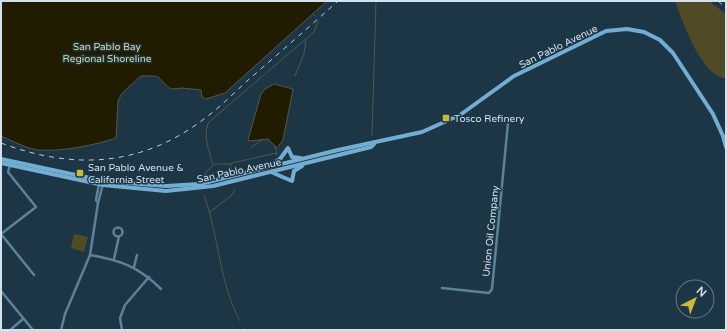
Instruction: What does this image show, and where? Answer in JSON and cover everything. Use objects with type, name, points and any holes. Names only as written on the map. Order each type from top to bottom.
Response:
[{"type":"main road","name":"San Pablo Avenue","points":[[1,163],[10,163],[102,182],[166,191],[213,186],[271,172],[305,161],[441,126],[460,115],[514,76],[606,31],[627,29],[644,32],[660,40],[673,53],[713,114],[724,136],[726,148]]},
{"type":"main road","points":[[270,167],[280,159],[288,148],[292,157],[305,161]]},
{"type":"main road","name":"San Pablo Avenue","points":[[1,159],[10,163]]},
{"type":"main road","name":"San Pablo Avenue","points":[[102,182],[166,186],[186,185],[305,161]]},
{"type":"main road","points":[[271,172],[292,181],[294,171],[305,161]]},
{"type":"street","name":"Union Oil Company","points":[[442,288],[489,293],[492,289],[508,123]]},
{"type":"street","points":[[10,163],[8,172],[36,207],[1,234],[34,275]]},
{"type":"street","points":[[61,330],[65,314],[90,255],[98,203],[96,200],[102,182]]},
{"type":"street","points":[[114,259],[119,236]]},
{"type":"street","points":[[90,255],[114,259],[134,267],[149,276],[161,288]]},
{"type":"street","points":[[134,267],[138,255]]},
{"type":"street","points":[[122,330],[120,318],[125,305],[149,276]]},
{"type":"street","points":[[1,291],[33,330]]},
{"type":"street","points":[[10,330],[23,319]]},
{"type":"shaded area","name":"San Pablo Bay Regional Shoreline","points":[[1,1],[327,1],[225,93],[206,99],[202,97],[201,90],[182,88],[171,89],[157,77],[141,76],[122,93],[118,101],[116,138],[78,147],[57,150],[39,150],[30,148],[1,136]]},
{"type":"shaded area","points":[[675,1],[709,1],[726,14],[726,79],[714,73],[700,57],[690,39]]},
{"type":"shaded area","points":[[274,84],[293,89],[283,140],[277,148],[268,139],[248,140],[261,94],[265,89]]},
{"type":"shaded area","points":[[74,234],[88,237],[84,252],[71,248]]},
{"type":"waterway","points":[[372,135],[376,1]]},
{"type":"waterway","points":[[213,165],[206,138],[209,122],[314,32],[318,22]]},
{"type":"waterway","points":[[295,76],[304,54],[306,39]]},
{"type":"waterway","points":[[252,147],[263,139]]},
{"type":"waterway","points":[[275,146],[277,155]]},
{"type":"waterway","points":[[202,180],[206,172],[215,164],[228,164],[276,153]]},
{"type":"waterway","points":[[230,164],[232,173]]},
{"type":"waterway","points":[[210,212],[232,195],[235,189]]},
{"type":"waterway","points":[[204,195],[213,227],[223,275],[233,306],[240,321]]},
{"type":"railway","points":[[1,143],[28,152],[80,160],[106,159],[131,155],[156,147],[180,135],[210,115],[338,1]]},
{"type":"railway","points":[[718,1],[726,8]]},
{"type":"place","name":"Tosco Refinery","points":[[446,118]]},
{"type":"place","name":"San Pablo Avenue & California Street","points":[[80,173]]}]
